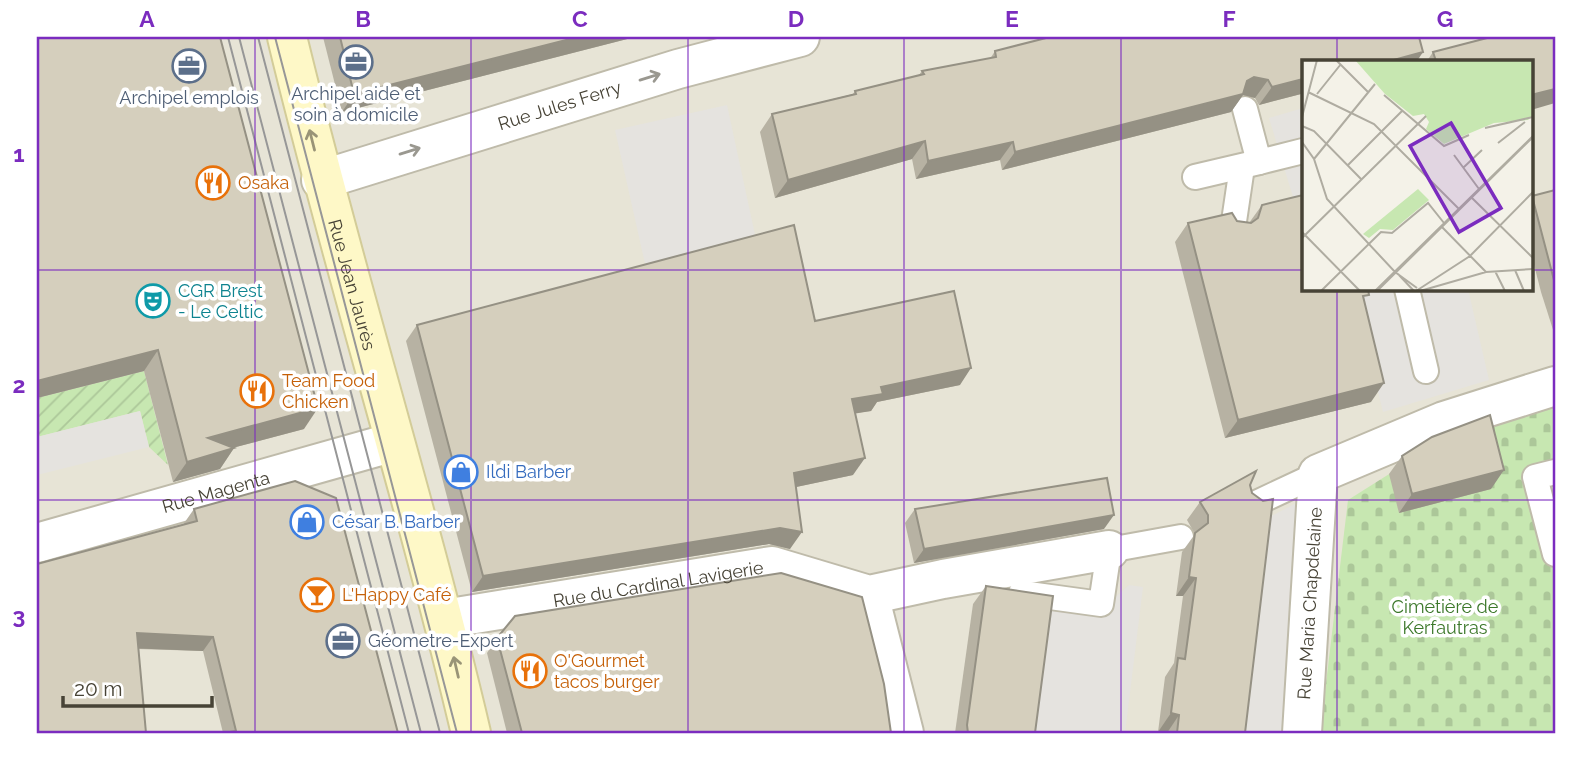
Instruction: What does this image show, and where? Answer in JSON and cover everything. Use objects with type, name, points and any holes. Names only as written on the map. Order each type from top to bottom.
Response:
[{"type":"street","name":"Rue Jean Jaurès","points":[[287,37],[321,180],[444,619],[471,733]]},
{"type":"street","name":"Rue Jules Ferry","points":[[321,180],[678,68],[800,37]]},
{"type":"street","name":"Rue Maria Chapdelaine","points":[[1302,733],[1318,474],[1444,421],[1555,386]]},
{"type":"street","name":"Rue Magenta","points":[[37,543],[394,442]]},
{"type":"street","points":[[904,733],[869,596],[943,579],[1109,550]]},
{"type":"street","name":"Rue du Cardinal Lavigerie","points":[[444,619],[772,566],[869,596]]},
{"type":"lane","points":[[1233,228],[1251,164],[1245,108]]},
{"type":"lane","points":[[1195,177],[1302,151]]},
{"type":"lane","points":[[1407,290],[1426,371]]},
{"type":"lane","points":[[1555,472],[1535,477],[1555,554]]},
{"type":"lane","name":"Rue Maria Chapdelaine","points":[[1252,505],[1318,474]]},
{"type":"lane","points":[[990,589],[1101,604],[1109,550],[1181,537]]},
{"type":"shaded area","points":[[37,37],[1555,37],[1555,405],[1320,733],[37,733]]},
{"type":"shaded area","points":[[727,105],[757,244],[646,268],[615,130]]},
{"type":"shaded area","points":[[1302,108],[1302,199],[1293,197],[1269,118]]},
{"type":"shaded area","points":[[1353,290],[1468,290],[1489,380],[1383,412]]},
{"type":"shaded area","points":[[140,411],[149,447],[37,475],[37,437]]},
{"type":"shaded area","points":[[1304,499],[1289,733],[1235,733],[1262,521]]},
{"type":"shaded area","points":[[1129,585],[1143,587],[1125,733],[1033,733],[1049,609],[1095,615]]},
{"type":"green space","points":[[144,371],[168,465],[149,447],[140,411],[37,437],[37,398]]},
{"type":"green space","name":"Cimetière de Kerfautras","points":[[1555,405],[1555,733],[1320,733],[1348,500],[1454,433]]},
{"type":"building","points":[[37,37],[220,37],[318,408],[208,438],[234,448],[187,462],[158,350],[37,381]]},
{"type":"building","points":[[340,37],[578,37],[354,94]]},
{"type":"building","points":[[1050,37],[1419,37],[1423,52],[1394,60],[1302,60],[1302,79],[1272,87],[1268,80],[1254,77],[1247,81],[1243,94],[1015,152],[1013,142],[928,161],[925,141],[788,180],[772,114],[856,94],[855,91],[924,74],[922,71],[996,57],[995,51]]},
{"type":"building","points":[[1491,37],[1555,37],[1555,89],[1532,95],[1532,60],[1436,60],[1433,52]]},
{"type":"building","points":[[1555,190],[1555,284],[1532,196]]},
{"type":"building","points":[[1302,195],[1302,290],[1368,290],[1369,295],[1363,296],[1384,383],[1238,420],[1188,223],[1232,213],[1237,221],[1251,223],[1258,218],[1262,205]]},
{"type":"building","points":[[794,225],[815,321],[954,291],[971,368],[881,387],[883,394],[852,399],[865,458],[794,473],[802,532],[780,528],[483,576],[417,325]]},
{"type":"building","points":[[1490,415],[1504,470],[1412,494],[1402,456],[1432,437]]},
{"type":"building","points":[[1256,471],[1250,485],[1252,493],[1263,501],[1273,499],[1245,733],[1177,733],[1179,715],[1171,713],[1178,658],[1185,659],[1196,578],[1189,577],[1195,533],[1208,523],[1208,515],[1200,502]]},
{"type":"building","points":[[1107,478],[1114,515],[924,549],[915,509]]},
{"type":"building","points":[[295,481],[336,498],[398,733],[223,733],[236,731],[213,637],[137,633],[146,733],[37,733],[37,564],[197,521],[194,509]]},
{"type":"building","points":[[781,573],[862,597],[884,684],[891,733],[522,733],[497,638],[515,616]]},
{"type":"building","points":[[986,586],[1053,596],[1035,733],[968,733]]},
{"type":"tram line","points":[[228,37],[409,733]]},
{"type":"tram line","points":[[239,37],[421,733]]},
{"type":"tram line","points":[[258,37],[440,733]]},
{"type":"tram line","points":[[275,37],[457,733]]},
{"type":"place","name":"Archipel aide et soin à domicile","points":[[356,62]]},
{"type":"place","name":"Archipel emplois","points":[[189,66]]},
{"type":"place","name":"Osaka","points":[[213,183]]},
{"type":"place","name":"CGR Brest - Le Celtic","points":[[153,301]]},
{"type":"place","name":"Team Food Chicken","points":[[257,391]]},
{"type":"place","name":"Ildi Barber","points":[[461,472]]},
{"type":"place","name":"César B. Barber","points":[[307,522]]},
{"type":"place","name":"L'Happy Café","points":[[317,595]]},
{"type":"place","name":"Géometre-Expert","points":[[343,641]]},
{"type":"place","name":"O'Gourmet tacos burger","points":[[530,671]]}]
